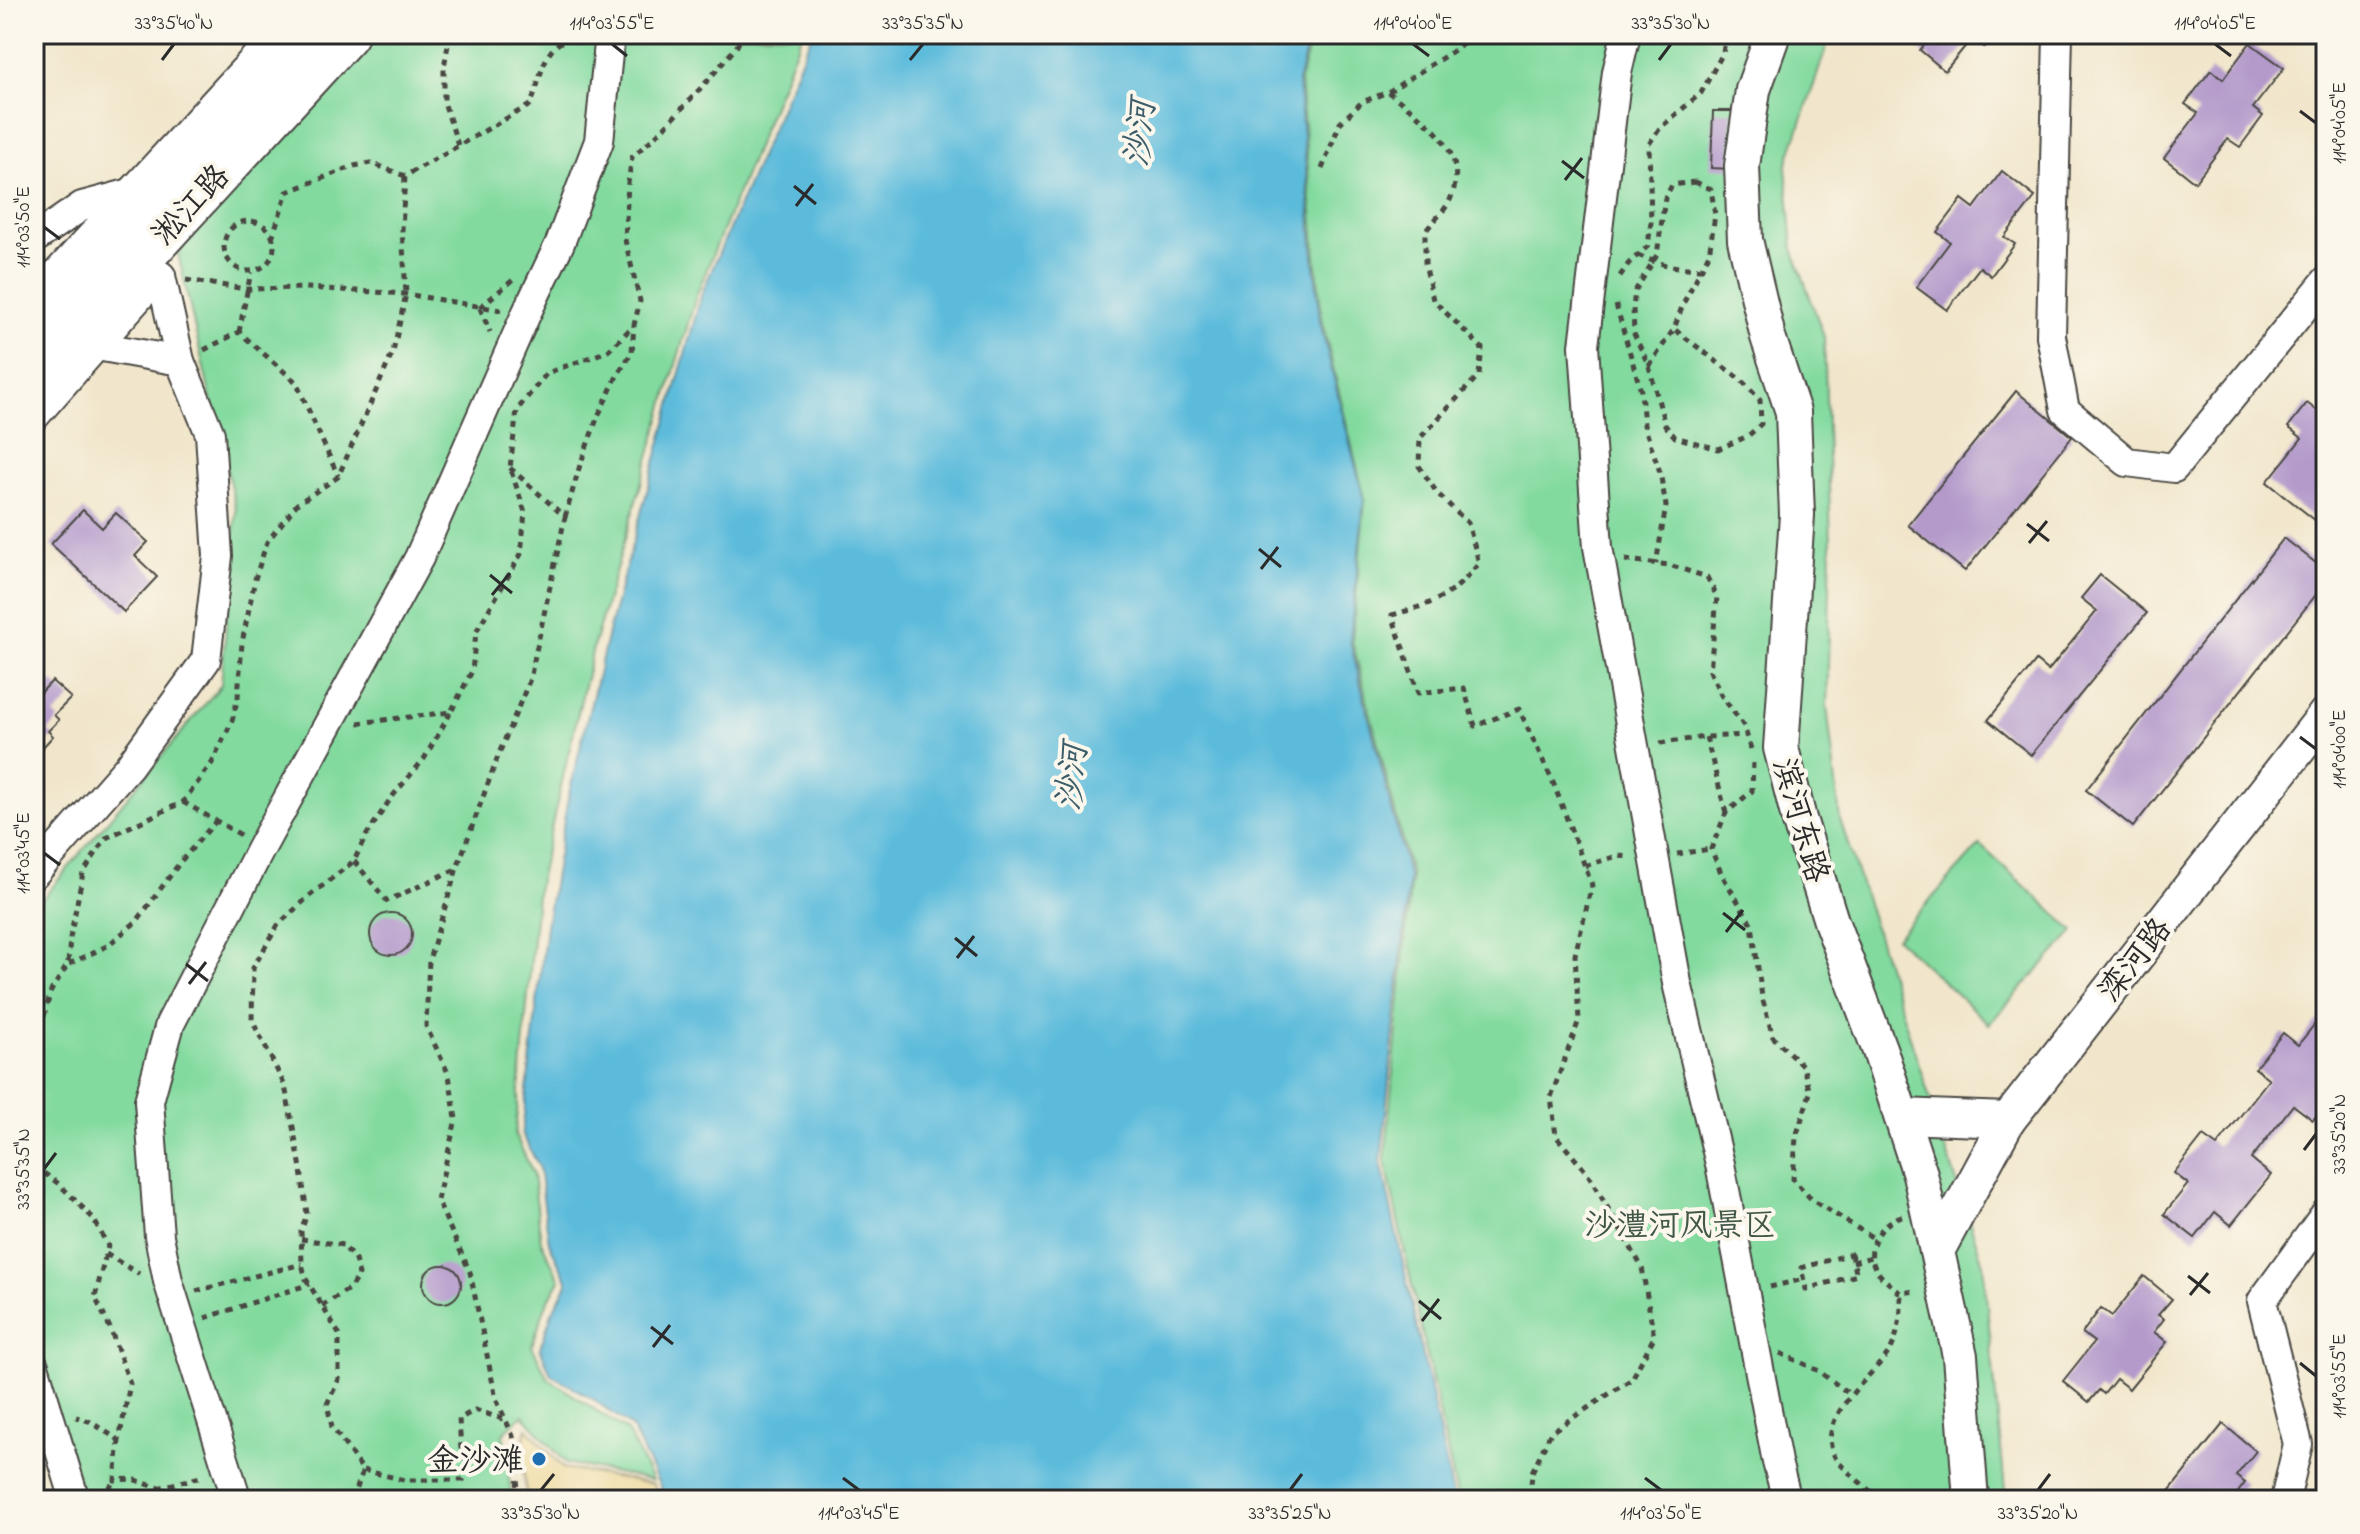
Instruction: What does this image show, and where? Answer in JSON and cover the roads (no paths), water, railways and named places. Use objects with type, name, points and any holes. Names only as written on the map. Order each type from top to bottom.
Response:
[{"type":"main road","name":"淞江路","points":[[34,310],[288,34]]},
{"type":"main road","name":"淞江路","points":[[34,374],[87,337],[150,268],[346,34]]},
{"type":"street","points":[[237,1500],[171,1291],[159,1236],[149,1101],[170,1024],[261,848],[419,558],[560,243],[599,141],[610,34]]},
{"type":"street","points":[[1626,34],[1617,72],[1584,346],[1600,560],[1677,983],[1720,1164],[1787,1500]]},
{"type":"street","name":"滨河东路","points":[[1773,34],[1753,90],[1742,166],[1745,240],[1768,337],[1793,412],[1797,515],[1781,748],[1799,819],[1831,921],[1920,1174],[1960,1356],[1971,1500]]},
{"type":"street","points":[[2058,34],[2051,336],[2065,410],[2127,462],[2174,468],[2326,281]]},
{"type":"street","points":[[34,239],[82,206],[143,190]]},
{"type":"street","points":[[34,874],[129,766],[206,660],[218,556],[210,434],[180,361],[150,268]]},
{"type":"street","points":[[34,417],[87,337],[180,361]]},
{"type":"street","name":"滦河路","points":[[1937,1251],[2008,1120],[2326,714]]},
{"type":"street","points":[[1901,1116],[2008,1120]]},
{"type":"street","points":[[2285,1500],[2298,1444],[2262,1301],[2326,1213]]},
{"type":"street","points":[[34,1366],[75,1500]]},
{"type":"water","name":"沙河","points":[[812,34],[1310,34],[1298,81],[1320,322],[1364,500],[1350,641],[1409,878],[1381,1162],[1454,1500],[667,1500],[631,1427],[551,1374],[540,1348],[552,1313],[568,1282],[549,1243],[539,1167],[522,1133],[546,926],[568,798],[610,625],[702,293]]},
{"type":"place","name":"金沙滩","points":[[539,1459]]},
{"type":"park label","name":"沙澧河风景区","points":[[1680,1224]]}]
